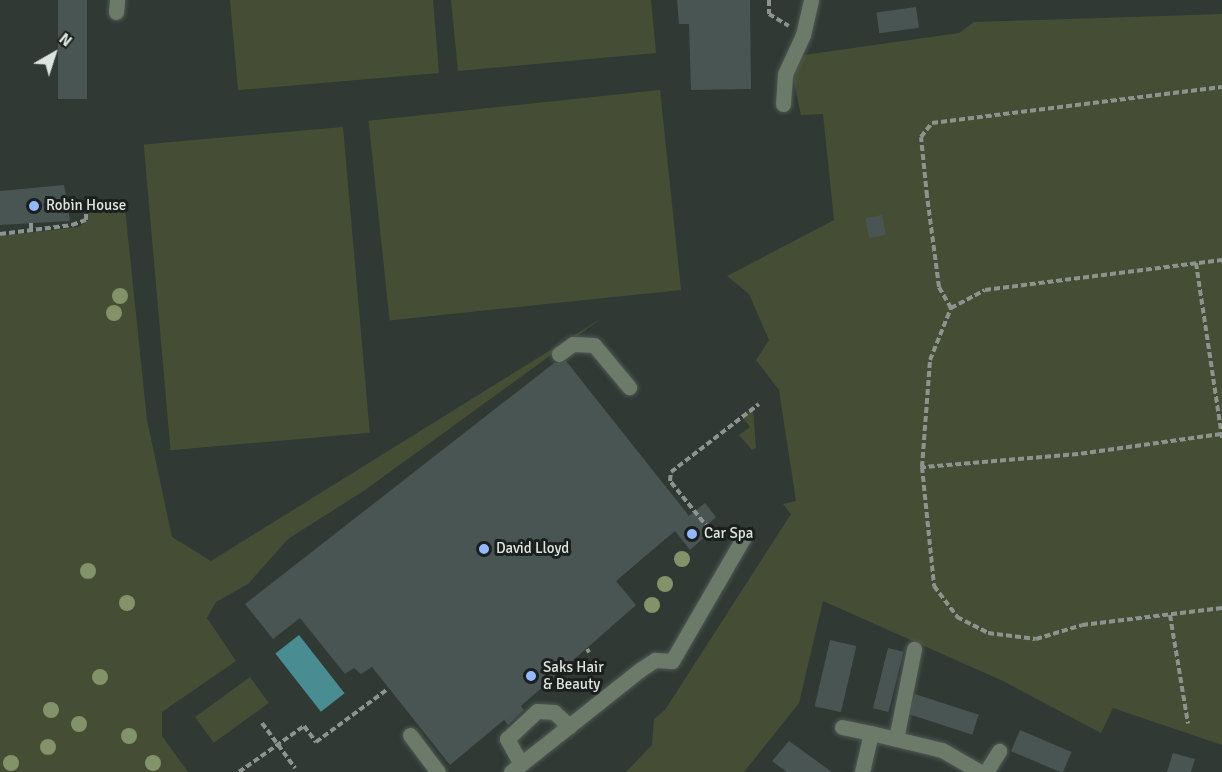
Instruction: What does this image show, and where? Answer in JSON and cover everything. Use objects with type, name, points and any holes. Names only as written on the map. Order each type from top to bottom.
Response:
[{"type":"street","points":[[783,104],[784,74],[803,34],[811,0]]},
{"type":"street","points":[[559,354],[573,344],[594,345],[629,387]]},
{"type":"street","points":[[569,726],[544,709],[532,715],[507,740],[516,768],[569,726],[640,669],[656,660],[672,661],[744,537]]},
{"type":"street","points":[[896,739],[914,650]]},
{"type":"street","points":[[842,727],[942,750],[980,772]]},
{"type":"street","points":[[862,772],[871,733]]},
{"type":"street","points":[[410,735],[438,772]]},
{"type":"street","points":[[986,772],[999,751]]},
{"type":"path","points":[[770,0],[769,14],[803,34]]},
{"type":"path","points":[[951,308],[939,286],[927,196],[921,136],[932,123],[1222,87]]},
{"type":"path","points":[[0,234],[50,229],[86,220],[86,212]]},
{"type":"path","points":[[49,222],[50,229]]},
{"type":"path","points":[[30,223],[32,231]]},
{"type":"path","points":[[1222,260],[985,290],[951,308],[930,360],[922,467],[934,586],[957,617],[1009,640],[1036,639],[1082,625],[1222,608]]},
{"type":"path","points":[[922,467],[1078,454],[1222,436],[1196,263]]},
{"type":"path","points":[[710,529],[670,481],[671,472],[759,404]]},
{"type":"path","points":[[1170,615],[1188,724]]},
{"type":"path","points":[[239,772],[304,726],[316,742],[388,689]]},
{"type":"path","points":[[262,723],[294,768]]},
{"type":"green space","points":[[230,0],[433,0],[439,73],[238,90]]},
{"type":"green space","points":[[451,0],[651,0],[656,53],[458,71]]},
{"type":"green space","points":[[1222,14],[1222,745],[1113,708],[1101,733],[1003,681],[823,601],[799,703],[744,772],[626,772],[652,745],[654,719],[665,710],[791,514],[783,504],[796,501],[779,390],[756,360],[769,340],[749,294],[727,276],[834,220],[823,114],[801,115],[792,73],[804,55],[959,33],[974,22]]},
{"type":"green space","points":[[660,90],[681,290],[390,321],[369,121]]},
{"type":"green space","points":[[343,127],[370,433],[171,450],[144,144]]},
{"type":"green space","points":[[125,208],[147,420],[172,537],[211,561],[602,318],[365,490],[288,539],[248,584],[216,602],[207,618],[236,661],[162,712],[162,736],[188,772],[0,772],[0,236],[79,227],[88,221],[88,212]]},
{"type":"green space","points":[[753,408],[756,448],[752,450],[739,435],[750,427],[741,415]]},
{"type":"green space","points":[[250,677],[269,703],[214,743],[195,717]]},
{"type":"water","points":[[299,635],[345,693],[321,712],[275,653]]},
{"type":"building","points":[[58,0],[87,0],[87,99],[58,99]]},
{"type":"building","points":[[677,0],[750,0],[751,89],[691,90],[689,24],[679,24]]},
{"type":"building","points":[[916,7],[919,28],[879,33],[876,13]]},
{"type":"building","name":"Robin House","points":[[64,185],[70,221],[0,225],[0,191]]},
{"type":"building","points":[[882,215],[886,235],[869,238],[865,218]]},
{"type":"building","name":"David Lloyd","points":[[566,361],[689,516],[705,503],[716,517],[704,528],[708,534],[690,550],[675,531],[616,581],[636,605],[521,706],[524,710],[508,725],[504,720],[450,765],[372,667],[361,674],[354,668],[345,674],[300,618],[273,639],[245,604],[554,363]]},
{"type":"building","points":[[830,640],[856,646],[841,712],[815,706]]},
{"type":"building","points":[[888,648],[904,652],[889,712],[873,708]]},
{"type":"building","points":[[915,694],[979,715],[972,735],[909,714]]},
{"type":"building","points":[[1020,730],[1072,752],[1063,772],[1060,772],[1011,751]]},
{"type":"building","points":[[789,741],[832,772],[787,772],[772,761]]},
{"type":"building","points":[[1173,753],[1195,759],[1191,772],[1167,772]]},
{"type":"place","name":"Robin House","points":[[34,206]]},
{"type":"place","name":"Car Spa","points":[[692,534]]},
{"type":"place","name":"David Lloyd","points":[[484,549]]},
{"type":"place","name":"Saks Hair & Beauty","points":[[531,676]]}]
